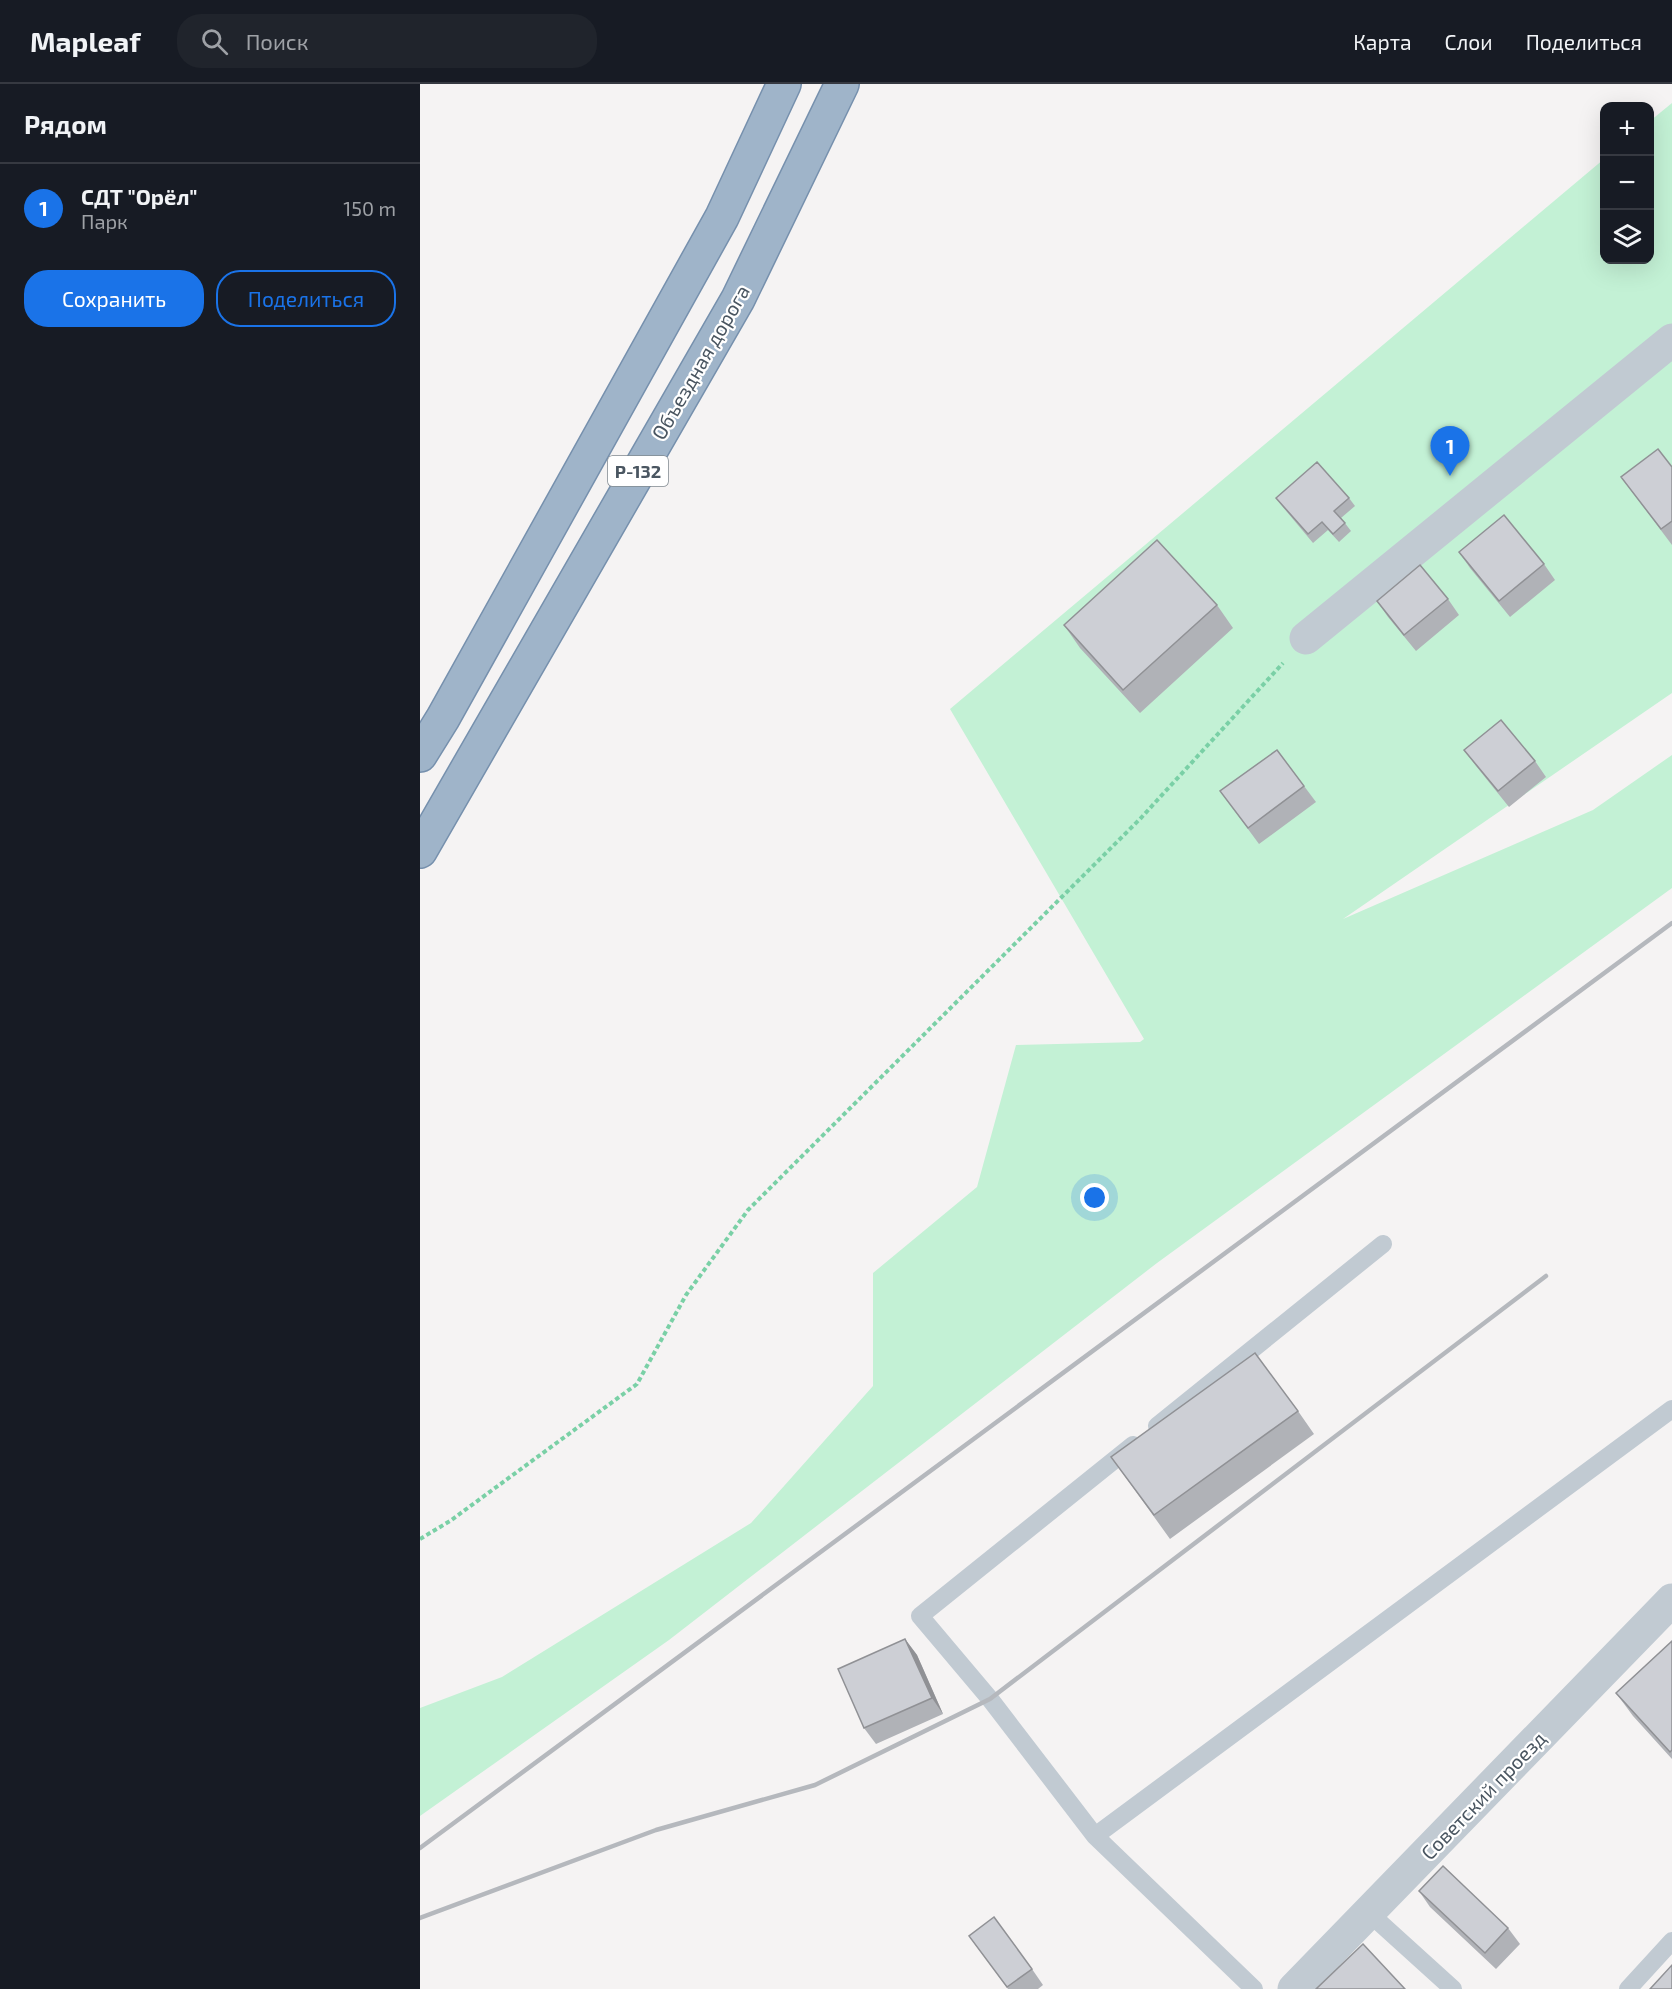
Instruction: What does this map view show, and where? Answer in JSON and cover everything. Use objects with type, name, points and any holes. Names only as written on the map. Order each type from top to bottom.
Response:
[{"type":"highway","name":"Р-132","points":[[420,755],[443,718],[722,217],[784,84]]},
{"type":"highway","name":"Объездная дорога","points":[[420,851],[738,298],[842,84]]},
{"type":"street","points":[[1306,638],[1672,340]]},
{"type":"street","name":"Советский проезд","points":[[1294,1989],[1672,1600]]},
{"type":"lane","points":[[1254,1989],[1095,1836],[990,1700],[920,1616],[1383,1244]]},
{"type":"lane","points":[[1095,1836],[1672,1409]]},
{"type":"lane","points":[[1368,1912],[1453,1989]]},
{"type":"lane","points":[[1628,1989],[1672,1941]]},
{"type":"path","points":[[420,1539],[450,1521],[637,1384],[686,1295],[748,1210],[1140,819],[1306,638]]},
{"type":"green space","points":[[1672,103],[1672,693],[1343,919],[1593,810],[1672,755],[1672,888],[1157,1263],[669,1640],[420,1816],[420,1708],[502,1677],[751,1523],[873,1386],[873,1273],[977,1187],[1016,1045],[1140,1042],[1144,1039],[950,709],[1600,162],[1600,264],[1654,264],[1654,118]]},
{"type":"building","points":[[1658,449],[1672,467],[1672,521],[1661,529],[1621,477]]},
{"type":"building","points":[[1317,462],[1349,498],[1334,511],[1345,523],[1333,534],[1322,522],[1308,534],[1276,498]]},
{"type":"building","points":[[1504,515],[1544,564],[1499,601],[1459,552]]},
{"type":"building","points":[[1157,540],[1217,605],[1123,690],[1064,625]]},
{"type":"building","points":[[1420,565],[1448,599],[1404,635],[1377,601]]},
{"type":"building","points":[[1501,720],[1535,761],[1498,791],[1464,750]]},
{"type":"building","points":[[1277,750],[1304,786],[1248,828],[1220,791]]},
{"type":"building","points":[[1255,1353],[1298,1411],[1154,1515],[1111,1457]]},
{"type":"building","points":[[905,1639],[932,1698],[864,1728],[838,1669]]},
{"type":"building","points":[[1672,1641],[1672,1750],[1670,1752],[1616,1693]]},
{"type":"building","points":[[1443,1866],[1508,1928],[1485,1953],[1419,1891]]},
{"type":"building","points":[[994,1917],[1032,1969],[1007,1987],[969,1936]]},
{"type":"building","points":[[1363,1944],[1405,1989],[1316,1989]]},
{"type":"building","points":[[1672,1965],[1672,1989],[1650,1989]]},
{"type":"railway","points":[[420,1848],[1672,923]]},
{"type":"railway","points":[[420,1918],[656,1830],[815,1785],[990,1699],[1546,1276]]},
{"type":"place","name":"СДТ \"Орёл\"","points":[[1450,476]]}]
